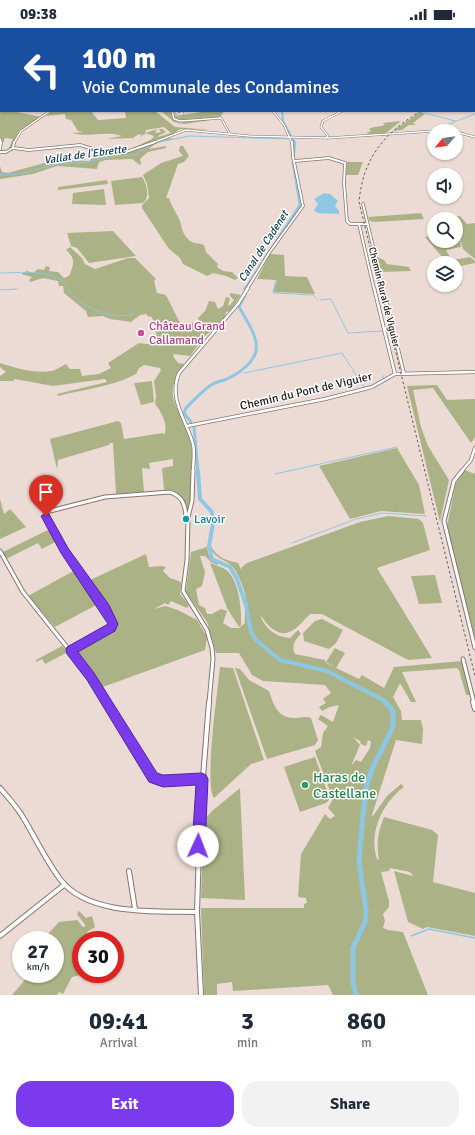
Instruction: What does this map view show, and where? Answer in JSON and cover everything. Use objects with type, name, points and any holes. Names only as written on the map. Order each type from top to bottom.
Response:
[{"type":"street","points":[[13,148],[14,141],[23,130],[49,112]]},
{"type":"street","points":[[174,112],[174,119],[180,121],[221,118],[230,134]]},
{"type":"street","points":[[175,112],[178,114],[183,114],[181,112]]},
{"type":"street","points":[[201,995],[197,912],[202,779],[210,708],[213,659],[207,630],[183,591],[187,560],[188,517],[192,501],[193,445],[187,426],[175,399],[174,388],[176,378],[208,337],[228,317],[276,242],[303,206],[294,160],[293,138],[280,116],[275,112]]},
{"type":"street","points":[[314,138],[327,137],[321,127],[324,121],[340,112]]},
{"type":"street","points":[[0,139],[2,145],[0,151],[6,152],[13,148],[29,150],[80,145],[103,152],[122,153],[171,137],[181,131],[212,131],[230,134],[293,138],[427,131]]},
{"type":"street","points":[[463,134],[475,137]]},
{"type":"street","points":[[294,160],[329,158],[345,163],[344,183],[347,221],[350,224],[367,224]]},
{"type":"street","points":[[363,204],[404,374]]},
{"type":"street","name":"Chemin Rural de Viguier","points":[[359,224],[395,374]]},
{"type":"street","points":[[395,374],[475,372]]},
{"type":"street","name":"Chemin du Pont de Viguier","points":[[187,426],[364,389],[377,385],[389,376],[395,374]]},
{"type":"street","points":[[475,448],[471,460],[454,481],[444,521],[475,648]]},
{"type":"street","points":[[71,650],[112,628],[113,624],[105,608],[57,538],[50,525],[46,512],[104,496],[170,492],[180,496],[185,506],[186,516],[188,517]]},
{"type":"street","points":[[0,551],[23,592],[71,650],[90,676],[153,778],[163,781],[202,779]]},
{"type":"street","points":[[463,659],[475,709]]},
{"type":"street","points":[[0,788],[20,812],[64,885],[86,899],[100,905],[116,908],[197,912]]},
{"type":"street","points":[[129,871],[135,909]]},
{"type":"street","points":[[0,936],[64,885]]},
{"type":"green space","points":[[0,112],[16,112],[42,117],[20,133],[13,142],[11,148],[9,148],[13,139],[5,138],[3,143],[0,137]]},
{"type":"green space","points":[[50,112],[92,112],[98,120],[126,118],[125,112],[156,112],[175,127],[211,130],[180,129],[168,138],[131,149],[152,139],[154,136],[145,133],[140,137],[142,134],[133,138],[107,139],[122,136],[116,134],[85,135],[72,133],[84,132],[78,131],[71,120],[66,119],[65,114],[46,116]],"holes":[[[164,127],[171,133],[158,137],[166,132],[159,129],[161,132],[156,133],[155,132],[158,129],[145,133],[146,130]]]},
{"type":"green space","points":[[162,112],[172,112],[177,116],[201,112],[223,112],[219,119],[184,124],[174,122]]},
{"type":"green space","points":[[420,112],[425,114],[413,123],[416,125],[409,125],[402,130],[393,131]]},
{"type":"green space","points":[[401,121],[386,133],[369,134],[366,132],[371,132],[369,129],[371,128],[385,125],[383,123]]},
{"type":"green space","points":[[170,138],[174,139],[160,142],[151,147],[149,149],[166,146],[166,148],[148,152],[140,159],[140,165],[132,159],[106,160],[99,162],[97,169],[57,166],[33,174],[0,179],[0,166],[2,172],[8,173],[55,160],[89,161],[96,155],[89,148],[102,152],[122,153]]},
{"type":"green space","points":[[180,146],[183,146],[189,156],[184,162],[178,164],[166,198],[169,198],[179,218],[185,236],[193,243],[204,245],[206,252],[218,264],[217,267],[223,271],[232,272],[238,278],[235,280],[213,273],[207,276],[183,264],[180,258],[169,249],[142,208],[142,205],[149,198],[147,184],[143,175],[161,163],[183,156],[179,151]]},
{"type":"green space","points":[[347,162],[363,162],[358,175],[346,175]]},
{"type":"green space","points":[[142,177],[147,190],[143,203],[115,205],[111,181]]},
{"type":"green space","points":[[107,180],[108,184],[58,190],[58,187]]},
{"type":"green space","points":[[104,189],[106,205],[72,204],[73,193]]},
{"type":"green space","points":[[421,213],[424,219],[374,222],[370,221],[368,217]]},
{"type":"green space","points":[[463,219],[467,224],[475,223],[475,259],[463,249]]},
{"type":"green space","points":[[113,231],[136,256],[89,263],[77,248],[71,246],[67,233]]},
{"type":"green space","points":[[70,247],[82,258],[85,264],[95,269],[128,258],[135,258],[156,279],[154,281],[157,293],[166,295],[181,325],[188,325],[189,322],[200,324],[198,318],[205,311],[209,301],[215,302],[218,309],[223,306],[226,297],[230,298],[228,305],[230,305],[234,300],[230,296],[230,293],[241,295],[230,311],[226,312],[225,318],[203,338],[190,356],[174,354],[173,356],[178,363],[185,364],[177,376],[173,386],[173,395],[175,404],[188,431],[192,450],[191,489],[187,514],[184,500],[181,497],[174,493],[164,492],[162,468],[173,466],[173,459],[149,463],[150,469],[142,468],[144,492],[116,494],[113,443],[58,460],[57,469],[50,439],[118,421],[121,423],[124,439],[163,433],[164,435],[166,427],[165,423],[160,410],[155,404],[156,396],[154,381],[161,370],[160,368],[144,365],[139,368],[136,374],[117,382],[58,396],[57,394],[107,382],[105,379],[53,386],[15,379],[13,381],[0,381],[0,376],[6,372],[0,367],[0,363],[19,369],[39,372],[52,371],[66,364],[70,369],[80,369],[82,376],[99,374],[111,368],[108,363],[139,343],[164,346],[158,340],[152,317],[147,316],[147,314],[140,315],[131,322],[110,319],[103,316],[88,317],[86,311],[64,293],[63,286],[59,286],[58,281],[43,278],[30,282],[29,280],[32,277],[21,274],[27,271],[33,273],[38,269],[44,270],[46,266],[50,267],[49,271],[58,272],[64,278],[69,276],[73,259],[66,250]]},
{"type":"green space","points":[[434,248],[456,248],[446,250],[449,256],[441,256]]},
{"type":"green space","points":[[270,254],[284,255],[285,276],[307,277],[315,294],[273,292],[277,280],[257,279]]},
{"type":"green space","points":[[377,257],[384,260],[387,264],[409,267],[411,271],[380,272]]},
{"type":"green space","points":[[470,257],[475,261],[475,263],[463,266],[463,258]]},
{"type":"green space","points":[[152,381],[154,402],[141,405],[134,383]]},
{"type":"green space","points":[[437,385],[447,400],[475,399],[475,437],[471,443],[433,388],[413,390],[421,427],[428,446],[449,480],[440,522],[407,386]]},
{"type":"green space","points":[[397,448],[419,485],[425,514],[381,511],[350,519],[319,466]]},
{"type":"green space","points":[[465,470],[475,474],[475,639],[447,526],[456,483]]},
{"type":"green space","points":[[0,499],[4,514],[10,509],[26,527],[0,539]]},
{"type":"green space","points":[[388,516],[419,519],[423,523],[430,550],[377,568],[432,658],[408,660],[322,614],[310,614],[291,632],[286,633],[281,633],[275,630],[268,625],[260,615],[268,628],[280,636],[290,638],[298,630],[301,634],[294,643],[293,648],[295,654],[325,660],[326,663],[359,679],[362,675],[384,688],[394,667],[462,661],[471,695],[466,695],[459,670],[457,668],[402,672],[416,702],[411,702],[400,683],[393,697],[401,711],[402,720],[421,720],[423,729],[422,744],[396,740],[372,815],[373,816],[387,796],[401,784],[404,787],[396,793],[379,819],[374,839],[377,859],[379,860],[378,843],[380,827],[384,817],[432,830],[438,835],[433,882],[475,893],[475,936],[427,927],[423,929],[408,922],[394,871],[413,876],[410,872],[390,868],[389,871],[381,872],[389,901],[389,907],[383,914],[385,921],[383,928],[403,932],[428,995],[333,995],[328,985],[233,991],[232,982],[217,984],[217,995],[204,995],[201,908],[304,908],[304,904],[307,903],[306,898],[298,897],[301,854],[325,814],[330,819],[335,816],[328,808],[333,799],[315,751],[321,747],[323,733],[328,726],[318,719],[321,715],[333,722],[339,705],[322,711],[319,707],[326,703],[323,699],[331,693],[325,685],[263,681],[252,675],[239,653],[216,653],[207,622],[186,592],[191,552],[207,547],[209,556],[218,563],[217,565],[205,556],[200,556],[205,572],[202,586],[196,589],[199,605],[205,608],[207,614],[212,614],[221,609],[227,611],[223,623],[231,628],[239,628],[245,623],[246,598],[244,589],[233,567],[218,557],[210,548],[211,546],[219,556],[238,563],[241,570],[241,568],[247,563],[360,522]],"holes":[[[353,737],[360,741],[361,744],[366,746],[368,740],[371,742],[370,748],[361,762],[356,760],[351,766],[360,745]]]},
{"type":"green space","points":[[50,529],[57,541],[42,549],[38,543],[6,559],[3,552]]},
{"type":"green space","points":[[146,554],[149,567],[166,567],[163,571],[170,578],[181,582],[180,594],[189,605],[187,608],[171,601],[168,605],[165,603],[154,609],[165,606],[178,610],[197,620],[207,637],[205,650],[100,688],[74,652],[116,626],[88,581]]},
{"type":"green space","points":[[210,563],[225,569],[234,579],[239,595],[241,611],[241,625],[239,627],[227,608]]},
{"type":"green space","points":[[77,569],[100,603],[55,627],[28,596]]},
{"type":"green space","points":[[435,575],[442,603],[419,604],[411,576]]},
{"type":"green space","points":[[322,619],[343,630],[336,643],[329,649],[304,641],[303,633],[315,621]]},
{"type":"green space","points":[[62,646],[68,652],[45,664],[42,659],[36,662],[36,660]]},
{"type":"green space","points":[[335,648],[345,653],[336,668],[326,662]]},
{"type":"green space","points":[[220,667],[233,668],[264,760],[251,764],[214,798],[211,790],[210,775]]},
{"type":"green space","points":[[235,668],[240,669],[249,680],[269,691],[277,710],[284,716],[311,718],[318,740],[315,745],[267,759]]},
{"type":"green space","points":[[315,757],[330,799],[326,803],[300,812],[284,767]]},
{"type":"green space","points":[[240,788],[245,900],[201,898],[204,820],[212,811]]},
{"type":"green space","points":[[79,911],[86,918],[92,916],[95,927],[89,931],[72,931],[72,977],[63,994],[59,992],[57,995],[12,995],[22,983],[64,983],[64,931],[51,931],[59,922],[77,920],[83,927],[86,926],[77,914]]},
{"type":"water","points":[[324,193],[330,194],[338,201],[335,206],[339,211],[339,214],[317,213],[314,210],[318,204],[314,199]]},
{"type":"waterway","name":"Canal de Cadenet","points":[[282,112],[283,121],[295,143]]},
{"type":"waterway","points":[[425,113],[455,121]]},
{"type":"waterway","name":"Vallat de l'Ebrette","points":[[449,124],[475,114]]},
{"type":"waterway","name":"Vallat de l'Ebrette","points":[[155,143],[189,136],[289,139]]},
{"type":"waterway","name":"Vallat de l'Ebrette","points":[[306,137],[325,137]]},
{"type":"waterway","name":"Canal de Cadenet","points":[[245,289],[300,205],[293,163],[295,143]]},
{"type":"waterway","name":"Vallat de l'Ebrette","points":[[0,175],[20,174],[57,164],[88,162],[111,156],[134,155],[152,144]]},
{"type":"waterway","points":[[0,273],[29,272],[52,275],[60,279],[76,298],[99,312],[117,316],[134,314]]},
{"type":"waterway","points":[[276,280],[273,293],[313,295],[317,299]]},
{"type":"waterway","points":[[0,290],[17,289]]},
{"type":"waterway","name":"Canal de Cadenet","points":[[191,422],[184,413],[186,408],[211,385],[229,378],[243,369],[251,361],[255,353],[255,337],[239,307],[245,295],[245,289]]},
{"type":"waterway","points":[[320,300],[331,299],[348,333],[383,331]]},
{"type":"waterway","points":[[244,373],[342,353],[364,387],[370,386]]},
{"type":"waterway","points":[[382,380],[384,375]]},
{"type":"waterway","name":"Canal de Cadenet","points":[[194,427],[198,472]]},
{"type":"waterway","points":[[275,474],[397,447]]},
{"type":"waterway","name":"Canal de Cadenet","points":[[198,471],[200,499],[212,512],[213,524],[209,546],[212,559],[230,567],[237,579],[246,605],[251,632],[256,640],[280,660],[327,671],[385,702]]},
{"type":"waterway","points":[[292,543],[356,519],[382,513],[426,516]]},
{"type":"waterway","name":"Canal de Cadenet","points":[[356,995],[353,982],[353,948],[365,922],[366,911],[359,861],[363,814],[367,785],[372,769],[393,727],[393,711],[385,702]]},
{"type":"waterway","points":[[411,936],[429,929],[475,938]]},
{"type":"railway","points":[[419,112],[396,128],[378,148],[365,172],[359,202],[475,676]]},
{"type":"place","name":"Château Grand Callamand","points":[[141,333]]},
{"type":"place","name":"Lavoir","points":[[186,519]]},
{"type":"place","name":"Haras de Castellane","points":[[305,785]]},
{"type":"route","points":[[46,516],[65,550],[105,608],[113,624],[112,628],[71,650],[90,676],[153,778],[159,781],[202,779],[198,846]]}]
